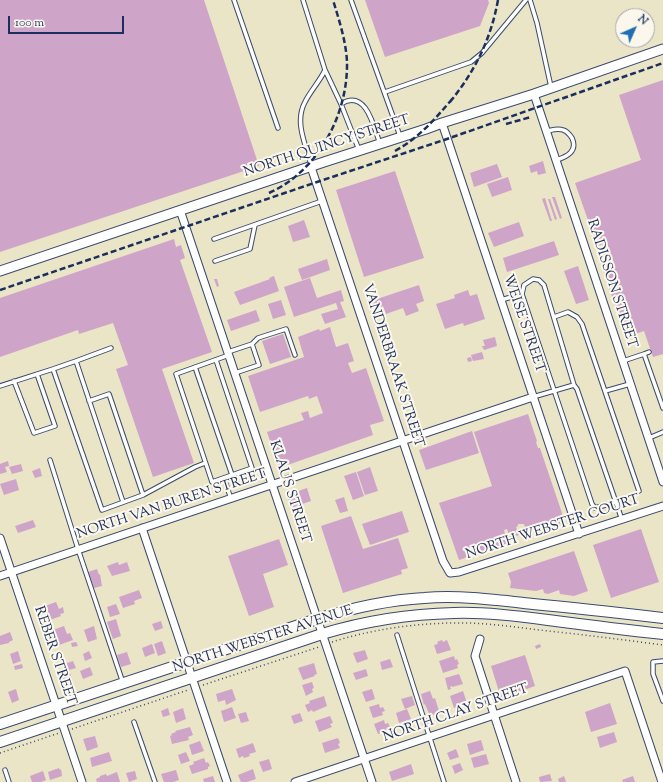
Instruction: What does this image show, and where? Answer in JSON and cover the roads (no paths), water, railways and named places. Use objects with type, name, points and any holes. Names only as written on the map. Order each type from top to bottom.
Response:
[{"type":"main road","name":"NORTH WEBSTER AVENUE","points":[[0,724],[342,611],[389,602],[451,597],[512,601],[663,618]]},
{"type":"main road","name":"NORTH WEBSTER AVENUE","points":[[0,742],[322,634],[355,624],[397,617],[428,614],[468,613],[512,616],[663,634]]},
{"type":"street","name":"NORTH QUINCY STREET","points":[[0,271],[442,123],[534,94],[663,49]]},
{"type":"street","name":"RADISSON STREET","points":[[534,94],[663,482]]},
{"type":"street","name":"WEISE STREET","points":[[442,123],[579,534]]},
{"type":"street","name":"VANDERBRAAK STREET","points":[[311,167],[324,201],[443,561],[450,573]]},
{"type":"street","name":"KLAUS STREET","points":[[180,210],[372,782]]},
{"type":"street","name":"NORTH VAN BUREN STREET","points":[[0,576],[533,397]]},
{"type":"street","name":"NORTH WEBSTER COURT","points":[[450,573],[459,572],[663,506]]},
{"type":"street","points":[[142,528],[227,782]]},
{"type":"street","name":"REBER STREET","points":[[0,538],[82,782]]},
{"type":"street","points":[[480,639],[475,656],[516,782]]},
{"type":"street","name":"NORTH CLAY STREET","points":[[297,782],[625,671],[662,782]]},
{"type":"lane","points":[[234,0],[278,128]]},
{"type":"lane","points":[[303,0],[325,70],[341,104],[359,151]]},
{"type":"lane","points":[[351,0],[400,137]]},
{"type":"lane","points":[[385,92],[471,62],[482,53],[526,0]]},
{"type":"lane","points":[[530,0],[537,23],[551,88]]},
{"type":"lane","points":[[311,167],[300,128],[300,118],[305,101],[325,70]]},
{"type":"lane","points":[[341,104],[348,100],[355,100],[364,106],[369,112],[380,144]]},
{"type":"lane","points":[[547,131],[558,129],[563,130],[571,136],[574,144],[573,151],[569,155],[556,160]]},
{"type":"lane","points":[[214,239],[324,201]]},
{"type":"lane","points":[[215,261],[250,249],[255,225]]},
{"type":"lane","points":[[616,502],[596,508],[592,504],[522,294],[524,285],[533,279],[539,280],[544,285],[574,385],[578,389],[616,502],[622,520]]},
{"type":"lane","points":[[501,300],[522,294]]},
{"type":"lane","points":[[554,317],[568,312],[577,317],[582,324],[639,491]]},
{"type":"lane","points":[[216,360],[252,468],[212,482],[176,374],[216,360],[252,344],[258,338],[286,329],[295,355]]},
{"type":"lane","points":[[235,373],[259,365],[252,344]]},
{"type":"lane","points":[[0,386],[111,348]]},
{"type":"lane","points":[[623,360],[649,352]]},
{"type":"lane","points":[[644,354],[663,408]]},
{"type":"lane","points":[[76,361],[123,502]]},
{"type":"lane","points":[[195,367],[232,475]]},
{"type":"lane","points":[[53,369],[102,510],[143,495],[195,467],[206,463]]},
{"type":"lane","points":[[14,381],[34,433],[55,426],[36,374]]},
{"type":"lane","points":[[605,392],[630,384]]},
{"type":"lane","points":[[533,397],[574,385]]},
{"type":"lane","points":[[89,401],[109,394],[143,495]]},
{"type":"lane","points":[[648,438],[663,432]]},
{"type":"lane","points":[[50,460],[123,684]]},
{"type":"lane","points":[[224,478],[231,499]]},
{"type":"lane","points":[[396,635],[444,782]]},
{"type":"lane","points":[[663,661],[654,662],[653,674],[663,702]]},
{"type":"lane","points":[[134,722],[155,782]]},
{"type":"lane","points":[[5,770],[9,782]]},
{"type":"railway","points":[[269,193],[302,171],[327,139],[336,121],[346,82],[347,62],[342,31],[333,0]]},
{"type":"railway","points":[[450,102],[467,78],[481,54],[491,28],[498,0]]},
{"type":"railway","points":[[0,290],[447,139],[663,63]]},
{"type":"railway","points":[[395,151],[420,134],[453,98]]},
{"type":"railway","points":[[506,124],[531,117]]}]
